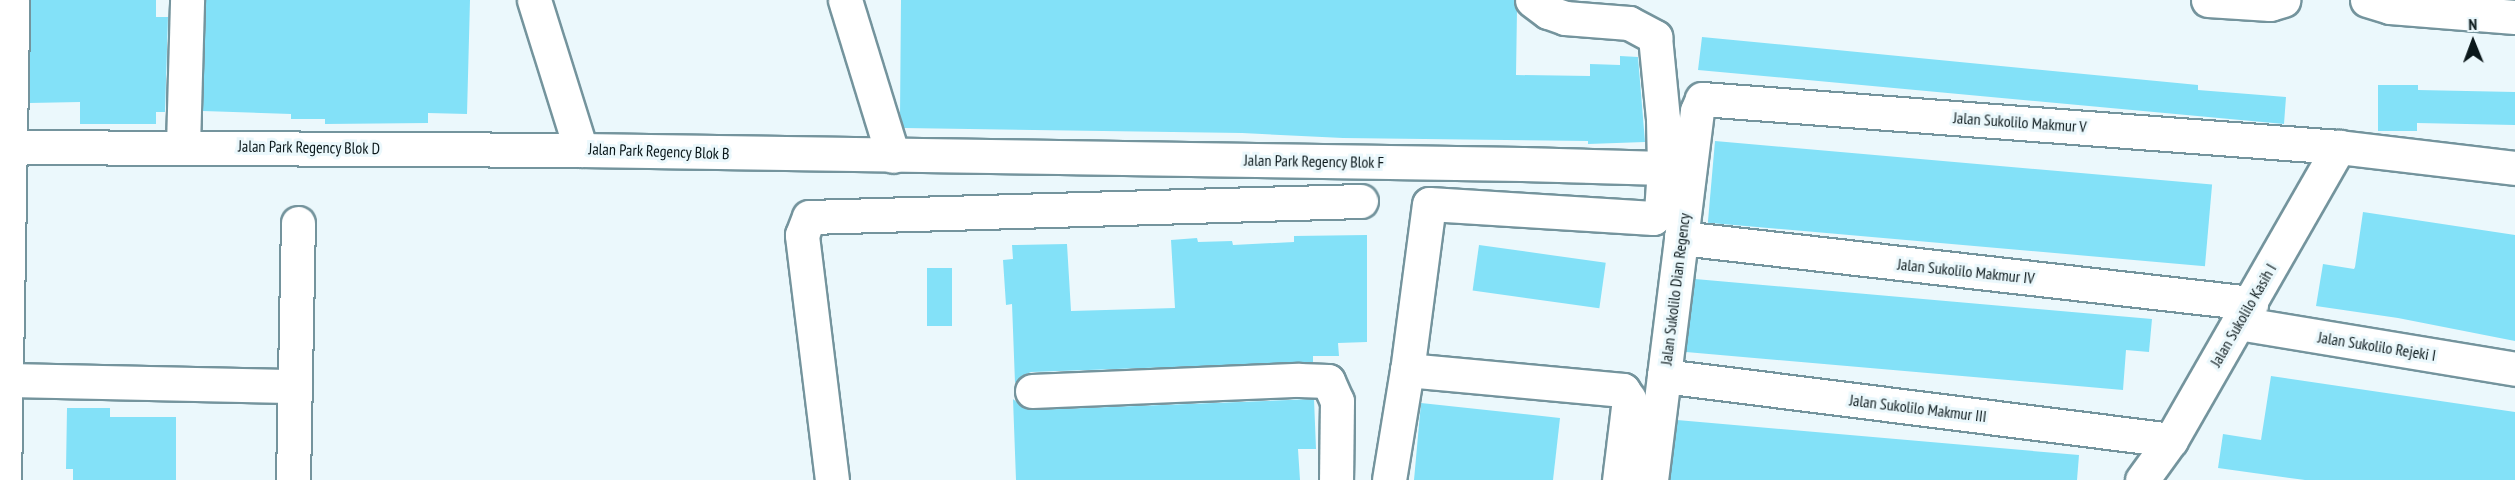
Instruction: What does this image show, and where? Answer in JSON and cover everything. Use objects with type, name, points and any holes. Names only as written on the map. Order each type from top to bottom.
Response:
[{"type":"street","points":[[4,480],[12,0]]},
{"type":"street","points":[[183,146],[187,0]]},
{"type":"street","name":"Jalan Park Regency Blok B","points":[[534,0],[581,150],[893,156]]},
{"type":"street","points":[[845,0],[893,156]]},
{"type":"street","points":[[1429,204],[1638,218],[1653,218],[1661,212],[1664,168],[1663,118],[1655,37],[1641,27],[1629,23],[1565,18],[1548,12],[1532,0]]},
{"type":"street","points":[[2208,0],[2270,4],[2283,0]]},
{"type":"street","points":[[2367,0],[2390,7],[2515,17]]},
{"type":"street","name":"Jalan Sukolilo Makmur V","points":[[1702,99],[2339,147],[2515,168]]},
{"type":"street","name":"Jalan Sukolilo Dian Regency","points":[[1651,480],[1698,105],[1702,99]]},
{"type":"street","name":"Jalan Park Regency Blok D","points":[[10,147],[183,146],[581,150]]},
{"type":"street","name":"Jalan Sukolilo Kasih I","points":[[2144,480],[2171,440],[2339,147]]},
{"type":"street","name":"Jalan Park Regency Blok F","points":[[893,156],[1432,162],[1664,168]]},
{"type":"street","points":[[1389,480],[1407,370],[1429,204],[1432,162]]},
{"type":"street","points":[[832,480],[802,235],[809,217],[1361,201]]},
{"type":"street","points":[[293,480],[298,222]]},
{"type":"street","name":"Jalan Sukolilo Makmur IV","points":[[1681,238],[2245,313]]},
{"type":"street","name":"Jalan Sukolilo Rejeki I","points":[[2245,313],[2515,369]]},
{"type":"street","points":[[1407,370],[1623,390],[1629,399],[1619,480]]},
{"type":"street","name":"Jalan Sukolilo Makmur III","points":[[1665,376],[2171,440]]},
{"type":"street","points":[[6,380],[295,386]]},
{"type":"street","points":[[1032,391],[1299,380],[1328,381],[1337,401],[1336,480]]},
{"type":"building","points":[[31,0],[156,0],[156,17],[168,17],[165,112],[156,112],[156,124],[80,124],[80,102],[29,103]]},
{"type":"building","points":[[206,0],[470,0],[467,114],[428,113],[428,123],[325,124],[325,119],[291,119],[291,114],[203,111]]},
{"type":"building","points":[[901,0],[1514,0],[1517,10],[1516,75],[1590,76],[1590,64],[1620,65],[1620,56],[1638,57],[1645,142],[1588,144],[1588,141],[904,128],[900,115]]},
{"type":"building","points":[[1702,37],[2198,85],[2198,90],[2286,97],[2284,124],[1698,70]]},
{"type":"building","points":[[2378,85],[2418,85],[2418,90],[2515,92],[2515,125],[2417,123],[2417,131],[2378,131]]},
{"type":"building","points":[[1715,141],[2212,184],[2205,266],[1708,223]]},
{"type":"building","points":[[2363,212],[2515,235],[2515,341],[2398,318],[2316,306],[2323,264],[2354,269],[2355,267]]},
{"type":"building","points":[[1367,235],[1367,342],[1338,343],[1339,356],[1313,356],[1313,362],[1031,372],[1022,376],[1015,383],[1012,304],[1006,305],[1003,260],[1013,259],[1012,245],[1067,244],[1071,311],[1175,308],[1171,240],[1197,238],[1198,242],[1232,241],[1233,245],[1294,242],[1294,236]]},
{"type":"building","points":[[1479,245],[1606,263],[1599,308],[1473,291]]},
{"type":"building","points":[[927,268],[952,268],[952,326],[927,326]]},
{"type":"building","points":[[1695,279],[2152,319],[2149,352],[2126,350],[2123,390],[1686,352]]},
{"type":"building","points":[[2271,376],[2515,412],[2515,480],[2305,480],[2218,468],[2223,434],[2261,440]]},
{"type":"building","points":[[1013,399],[1023,407],[1033,410],[1314,399],[1316,449],[1298,449],[1300,480],[1016,480]]},
{"type":"building","points":[[1421,403],[1560,418],[1553,480],[1414,480]]},
{"type":"building","points":[[67,408],[110,408],[110,417],[176,417],[176,480],[73,480],[73,469],[66,469]]},
{"type":"building","points":[[1677,420],[2079,455],[2077,480],[1670,480]]}]
